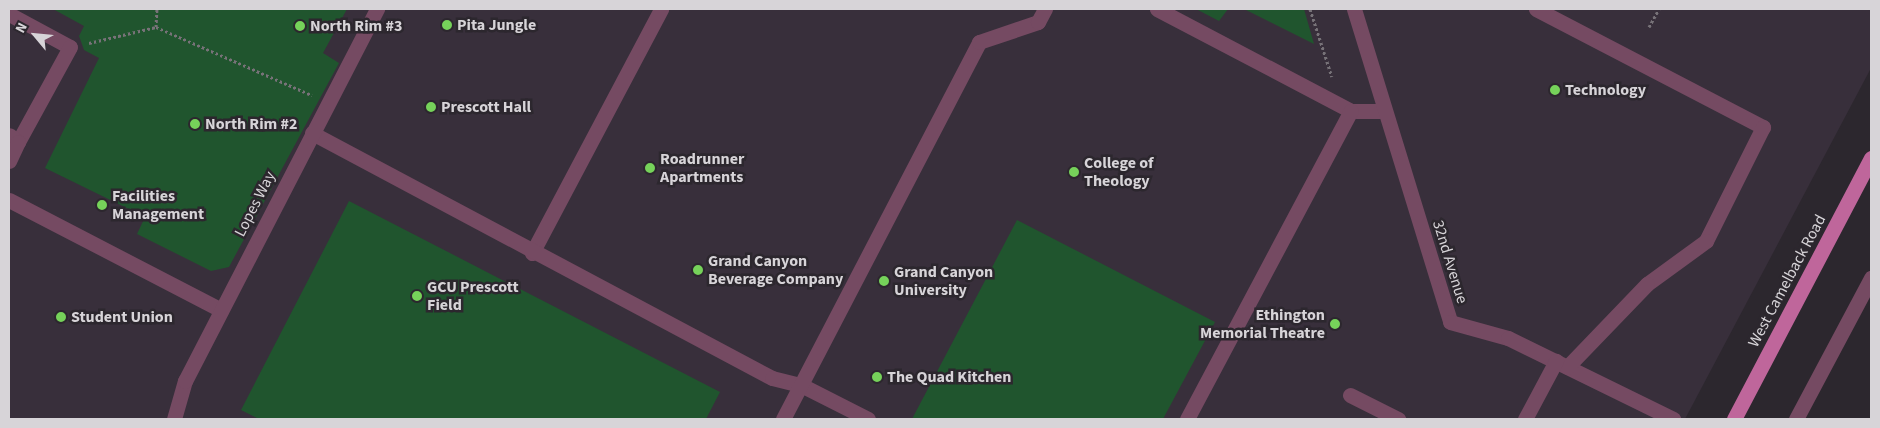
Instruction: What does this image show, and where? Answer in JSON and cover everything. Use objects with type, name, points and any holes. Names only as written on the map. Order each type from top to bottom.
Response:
[{"type":"main road","name":"West Camelback Road","points":[[1734,419],[1871,158]]},
{"type":"street","name":"Lopes Way","points":[[174,419],[185,381],[377,9]]},
{"type":"street","points":[[532,253],[661,9]]},
{"type":"street","points":[[783,419],[978,42],[1038,22],[1045,9]]},
{"type":"street","points":[[1157,9],[1346,108],[1384,111]]},
{"type":"street","name":"32nd Avenue","points":[[1354,9],[1450,322],[1508,338],[1673,419]]},
{"type":"street","points":[[1525,419],[1561,364],[1647,284],[1706,241],[1763,127],[1536,9]]},
{"type":"street","points":[[9,14],[70,47],[13,138],[9,161]]},
{"type":"street","points":[[1187,419],[1346,108]]},
{"type":"street","points":[[312,133],[532,253],[772,378],[801,385],[868,419]]},
{"type":"street","points":[[9,200],[221,310]]},
{"type":"street","points":[[1796,419],[1871,278]]},
{"type":"street","points":[[1350,395],[1398,419]]},
{"type":"path","points":[[156,27],[157,9]]},
{"type":"path","points":[[1310,9],[1346,108]]},
{"type":"path","points":[[1649,27],[1659,9]]},
{"type":"path","points":[[70,47],[156,27],[328,102]]},
{"type":"shaded area","name":"Grand Canyon University","points":[[9,9],[1871,9],[1871,68],[1685,419],[9,419]]},
{"type":"green space","points":[[53,9],[347,9],[323,53],[339,63],[229,267],[211,271],[137,234],[145,217],[45,168],[99,58],[84,50],[79,36],[84,26]]},
{"type":"green space","points":[[1196,9],[1228,9],[1219,21]]},
{"type":"green space","points":[[1244,9],[1304,9],[1314,44]]},
{"type":"green space","name":"GCU Prescott Field","points":[[349,201],[720,392],[706,419],[259,419],[241,410]]},
{"type":"green space","points":[[1017,220],[1215,322],[1163,419],[912,419]]},
{"type":"place","name":"Pita Jungle","points":[[447,25]]},
{"type":"place","name":"North Rim #3","points":[[300,26]]},
{"type":"place","name":"Technology","points":[[1555,90]]},
{"type":"place","name":"Prescott Hall","points":[[431,107]]},
{"type":"place","name":"North Rim #2","points":[[195,124]]},
{"type":"place","name":"Roadrunner Apartments","points":[[650,168]]},
{"type":"place","name":"College of Theology","points":[[1074,172]]},
{"type":"place","name":"Facilities Management","points":[[102,205]]},
{"type":"place","name":"Grand Canyon Beverage Company","points":[[698,270]]},
{"type":"place","name":"Grand Canyon University","points":[[884,281]]},
{"type":"place","name":"GCU Prescott Field","points":[[417,296]]},
{"type":"place","name":"Student Union","points":[[61,317]]},
{"type":"place","name":"Ethington Memorial Theatre","points":[[1335,324]]},
{"type":"place","name":"The Quad Kitchen","points":[[877,377]]}]
